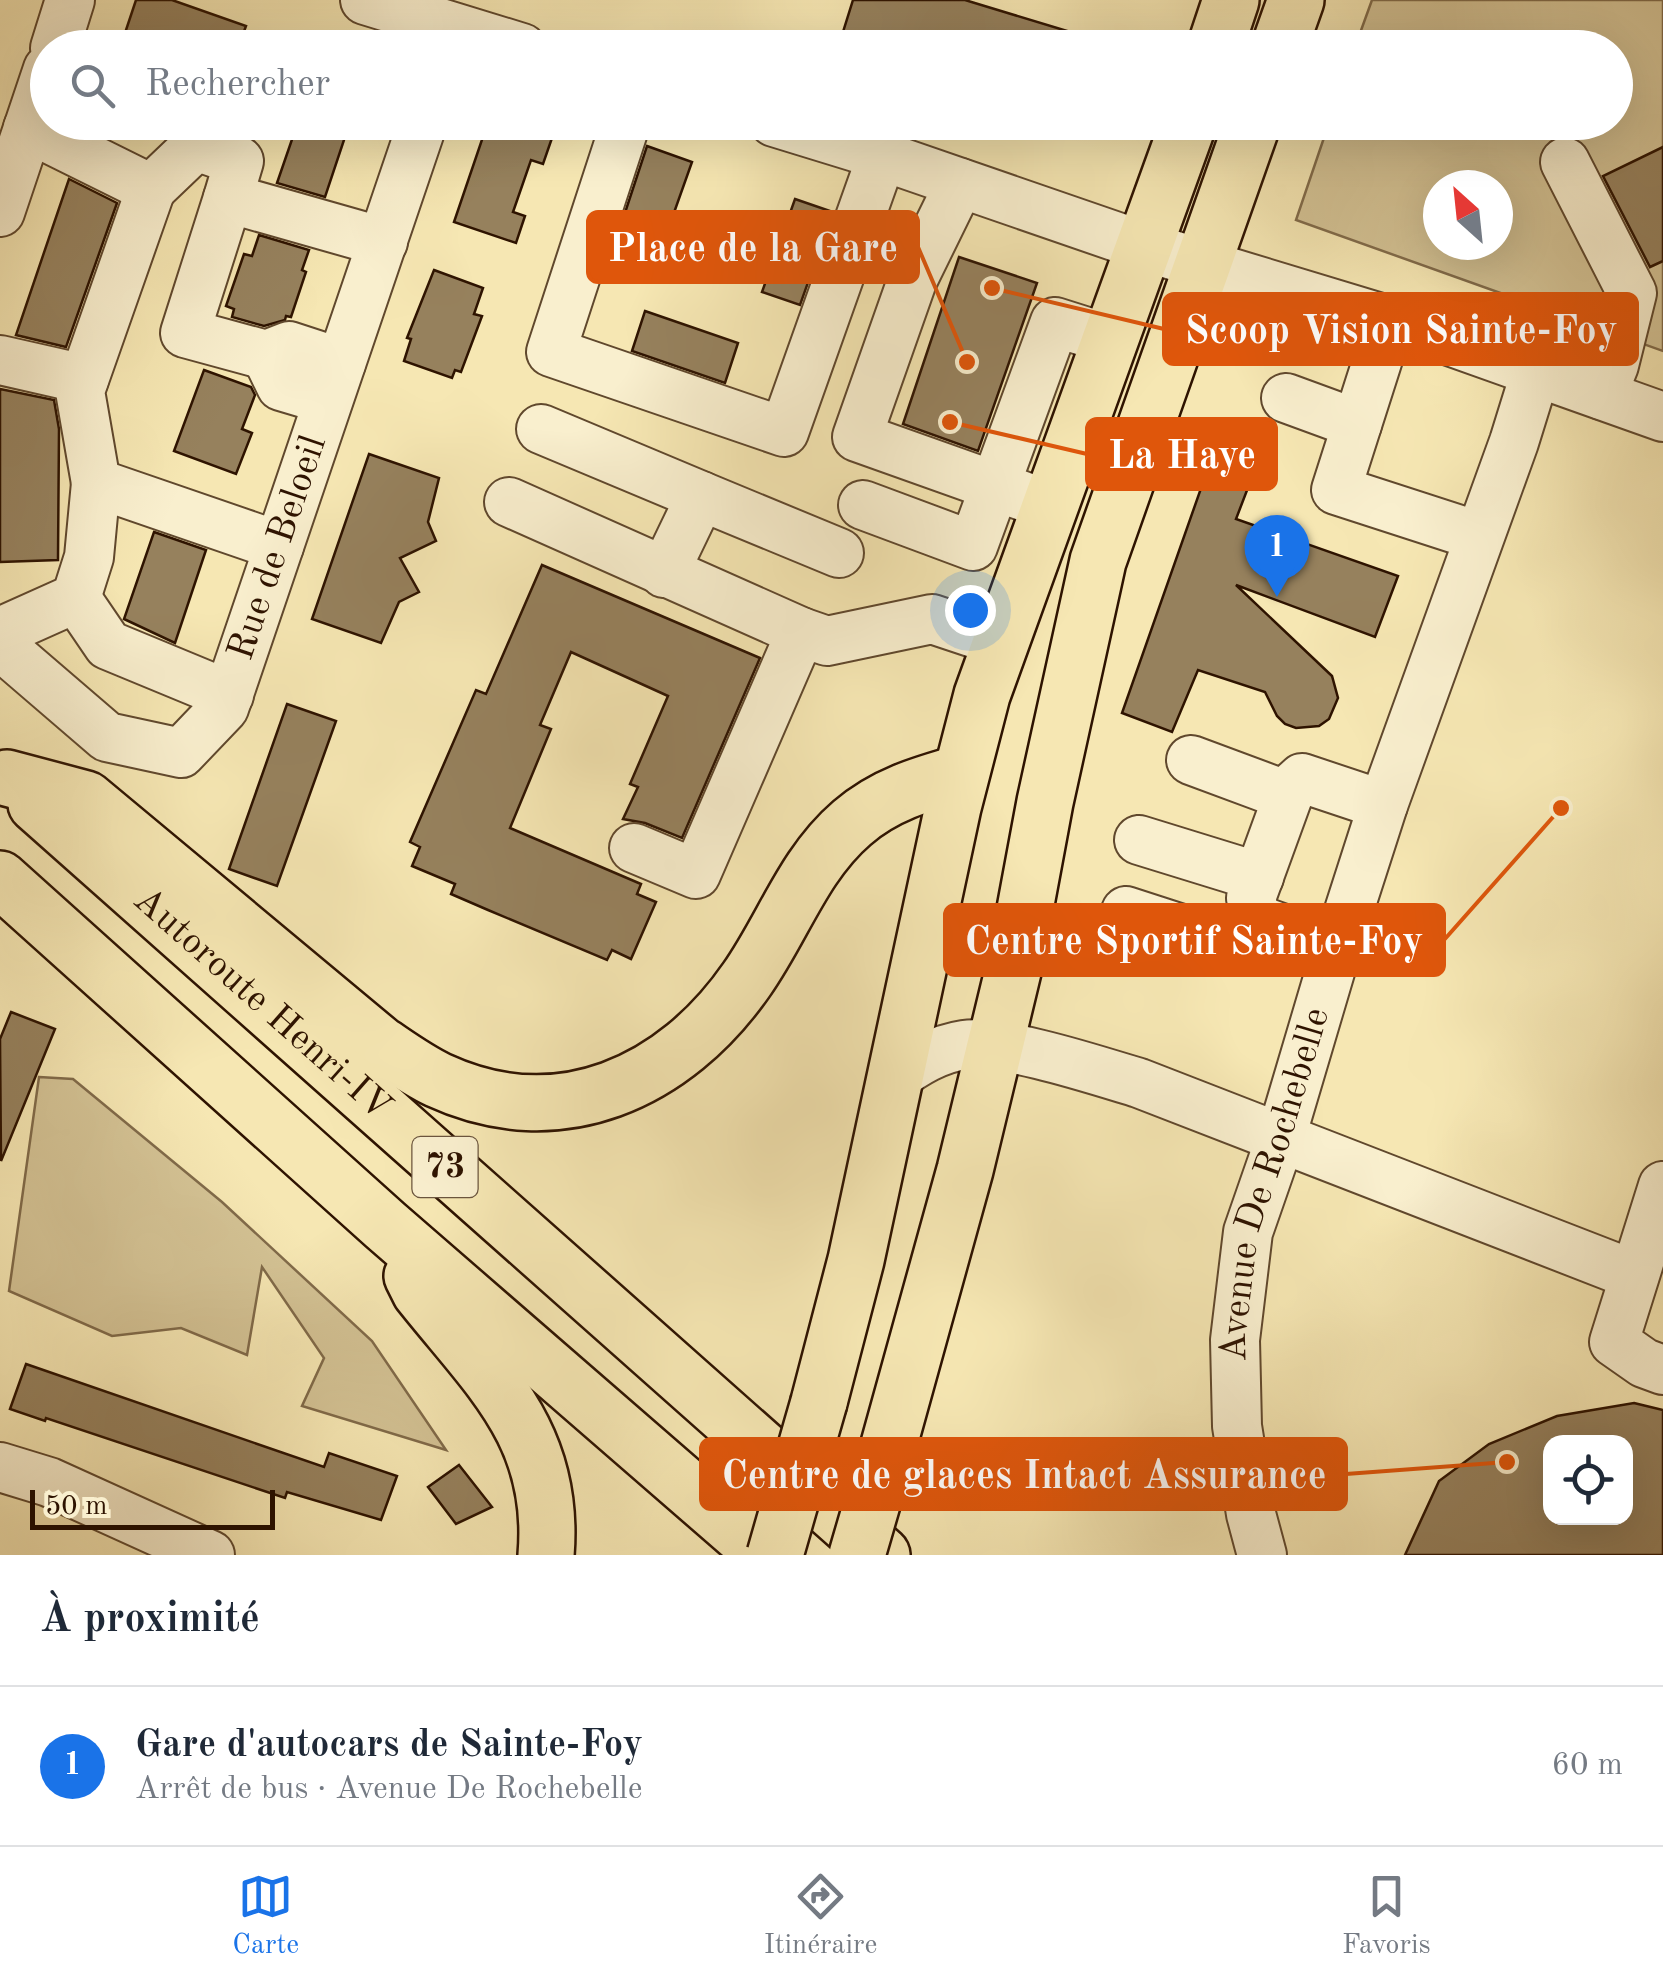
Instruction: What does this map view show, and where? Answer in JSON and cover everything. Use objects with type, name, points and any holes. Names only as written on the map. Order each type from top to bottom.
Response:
[{"type":"main road","points":[[1221,30],[1232,0]]},
{"type":"main road","points":[[1285,30],[1296,0]]},
{"type":"main road","points":[[775,1555],[856,1260],[982,694],[1183,140]]},
{"type":"main road","points":[[857,1555],[960,1188],[1015,963],[1044,802],[1098,561],[1246,140]]},
{"type":"main road","points":[[4,775],[86,798],[409,1064],[438,1080],[476,1093],[562,1103],[623,1087],[685,1048],[728,1006],[823,851],[878,803],[922,784],[962,774]]},
{"type":"main road","name":"Autoroute Henri-IV","points":[[4,775],[882,1555]]},
{"type":"main road","name":"73","points":[[0,880],[385,1225],[764,1555]]},
{"type":"main road","points":[[385,1225],[420,1292],[516,1414],[537,1456],[547,1499],[546,1555]]},
{"type":"street","points":[[61,30],[70,0]]},
{"type":"street","points":[[365,0],[434,30]]},
{"type":"street","points":[[0,212],[30,122]]},
{"type":"street","points":[[52,140],[151,189]]},
{"type":"street","name":"Rue de Beloeil","points":[[0,645],[107,738],[181,753],[224,708],[417,140]]},
{"type":"street","points":[[620,140],[552,352],[784,432],[882,156]]},
{"type":"street","points":[[831,140],[1146,247],[1390,321],[1663,417]]},
{"type":"street","points":[[0,632],[76,598],[89,558],[96,482],[80,390],[151,189],[196,146],[239,161],[185,333],[266,355],[281,386],[335,382]]},
{"type":"street","points":[[1565,162],[1647,286],[1602,395]]},
{"type":"street","points":[[960,183],[912,280],[857,438],[1051,506]]},
{"type":"street","points":[[228,198],[383,242]]},
{"type":"street","points":[[1390,321],[1336,490],[1478,536]]},
{"type":"street","points":[[862,504],[973,546],[1055,322],[1112,340]]},
{"type":"street","points":[[0,360],[84,379]]},
{"type":"street","name":"Avenue De Rochebelle","points":[[1262,1555],[1251,1514],[1238,1426],[1234,1340],[1248,1232],[1281,1138],[1336,948],[1383,806],[1536,371]]},
{"type":"street","points":[[1286,398],[1357,424]]},
{"type":"street","points":[[541,429],[839,552]]},
{"type":"street","points":[[96,482],[279,546]]},
{"type":"street","points":[[664,573],[701,496]]},
{"type":"street","points":[[509,502],[827,641],[932,620],[1001,642]]},
{"type":"street","points":[[76,598],[108,645],[229,695]]},
{"type":"street","points":[[634,848],[696,874],[801,632]]},
{"type":"street","points":[[1191,760],[1288,796]]},
{"type":"street","points":[[1126,912],[1228,944],[1257,898],[1291,788],[1302,778],[1383,806]]},
{"type":"street","points":[[1139,840],[1257,898],[1336,948]]},
{"type":"street","points":[[894,1078],[942,1050],[966,1044],[994,1045],[1139,1083],[1634,1274]]},
{"type":"street","points":[[1663,1186],[1614,1342],[1644,1363],[1663,1370]]},
{"type":"street","points":[[0,1467],[48,1482],[210,1555]]},
{"type":"shaded area","points":[[1372,0],[1663,0],[1663,351],[1296,220],[1323,140],[1633,140],[1633,30],[1361,30]]},
{"type":"shaded area","points":[[39,1077],[73,1079],[222,1202],[372,1341],[446,1450],[302,1406],[324,1358],[262,1267],[247,1355],[181,1328],[112,1336],[9,1291]]},
{"type":"building","points":[[136,0],[172,0],[246,26],[245,30],[126,30]]},
{"type":"building","points":[[853,0],[965,0],[1064,30],[844,30]]},
{"type":"building","points":[[292,140],[344,140],[325,197],[277,183]]},
{"type":"building","points":[[482,140],[551,140],[543,164],[531,160],[513,212],[525,216],[516,243],[454,222]]},
{"type":"building","points":[[647,146],[692,162],[659,255],[616,240]]},
{"type":"building","points":[[1663,147],[1663,261],[1650,267],[1603,176]]},
{"type":"building","points":[[69,179],[117,203],[66,347],[16,335]]},
{"type":"building","points":[[795,199],[833,212],[800,305],[762,292]]},
{"type":"building","points":[[259,235],[309,250],[291,317],[264,326],[232,317],[234,309],[226,306],[244,254],[252,256]]},
{"type":"building","points":[[959,257],[1037,283],[978,451],[903,424]]},
{"type":"building","points":[[434,270],[483,288],[474,314],[482,316],[461,372],[455,370],[452,378],[404,361],[411,339],[407,338]]},
{"type":"building","points":[[645,311],[738,343],[725,383],[632,351]]},
{"type":"building","points":[[204,370],[251,387],[255,395],[242,429],[252,433],[236,474],[174,451]]},
{"type":"building","points":[[0,389],[54,400],[59,429],[58,560],[0,562]]},
{"type":"building","points":[[369,454],[439,478],[428,522],[436,541],[400,558],[419,592],[399,602],[381,643],[312,619]]},
{"type":"building","points":[[1212,457],[1254,472],[1236,519],[1398,576],[1375,637],[1236,585],[1332,676],[1338,698],[1329,719],[1319,726],[1296,728],[1285,724],[1265,692],[1198,670],[1172,732],[1122,713]]},
{"type":"building","points":[[154,532],[206,550],[175,643],[124,619]]},
{"type":"building","points":[[542,565],[760,658],[682,838],[623,819],[638,787],[630,784],[668,696],[571,652],[540,725],[551,729],[510,828],[641,884],[637,894],[656,902],[631,959],[612,950],[607,960],[488,910],[451,894],[455,884],[412,866],[420,847],[410,842],[476,690],[486,694]]},
{"type":"building","points":[[287,704],[336,721],[277,886],[229,869]]},
{"type":"building","points":[[11,1012],[55,1029],[1,1161],[0,1039]]},
{"type":"building","points":[[26,1364],[324,1467],[329,1453],[397,1476],[381,1520],[287,1492],[285,1498],[10,1409]]},
{"type":"building","points":[[1634,1403],[1663,1410],[1663,1555],[1405,1555],[1439,1481],[1489,1444],[1557,1416]]},
{"type":"building","points":[[459,1465],[492,1507],[456,1524],[428,1487]]},
{"type":"place","name":"Scoop Vision Sainte-Foy","points":[[992,288]]},
{"type":"place","name":"Place de la Gare","points":[[967,362]]},
{"type":"place","name":"La Haye","points":[[950,422]]},
{"type":"place","name":"Gare d'autocars de Sainte-Foy","points":[[1277,597]]},
{"type":"place","name":"Centre Sportif Sainte-Foy","points":[[1561,808]]},
{"type":"place","name":"Centre de glaces Intact Assurance","points":[[1507,1462]]}]
